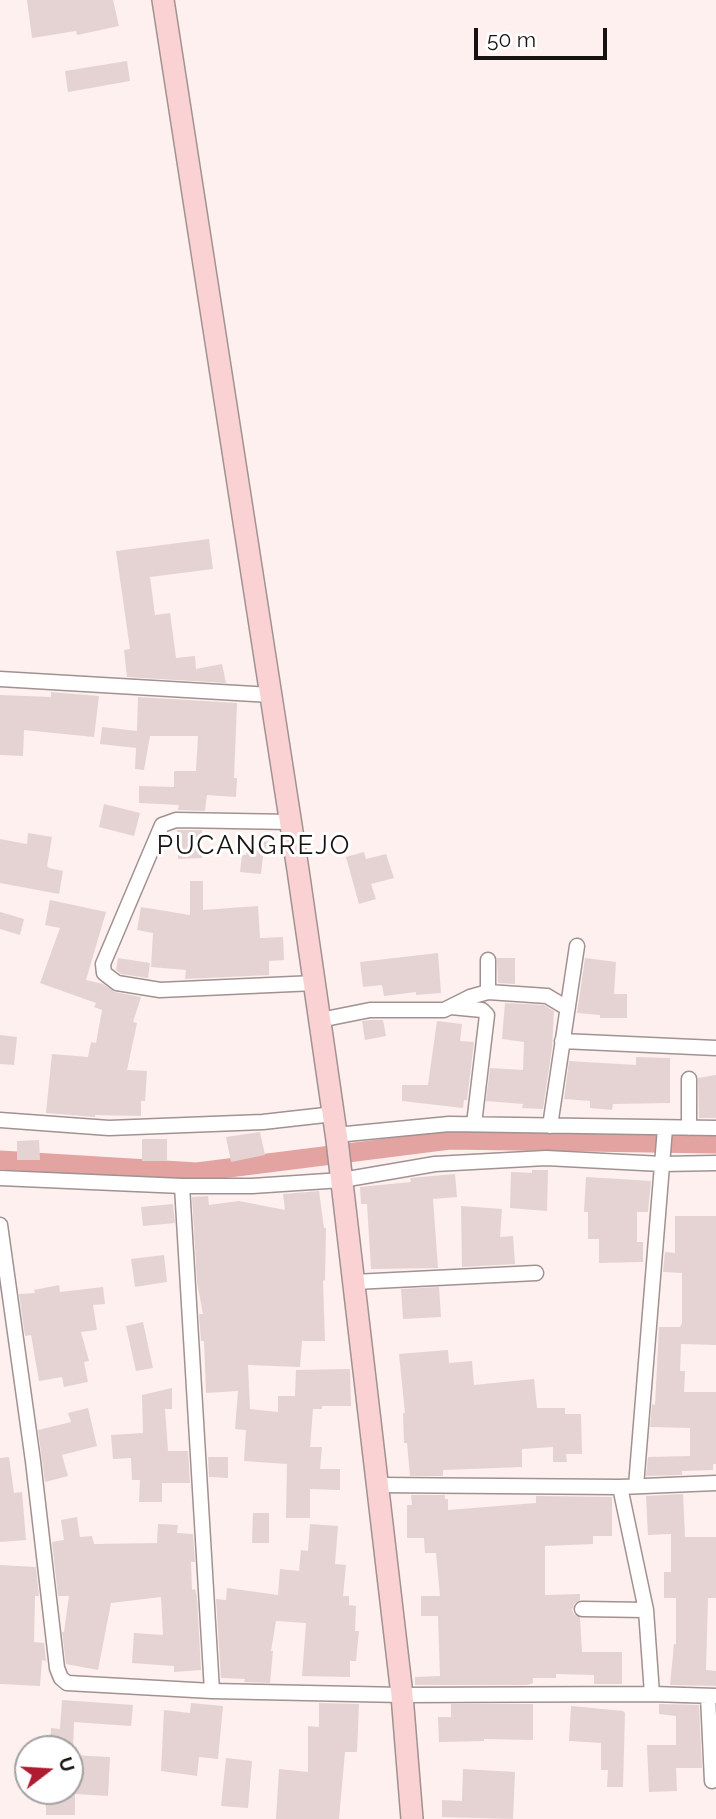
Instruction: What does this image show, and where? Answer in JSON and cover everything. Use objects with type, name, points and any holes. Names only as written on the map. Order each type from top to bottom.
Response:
[{"type":"street","points":[[163,0],[291,822],[336,1130],[402,1695],[412,1819]]},
{"type":"street","points":[[0,679],[271,695]]},
{"type":"street","points":[[291,822],[176,820],[162,825],[103,964],[104,973],[117,984],[160,990],[315,983]]},
{"type":"street","points":[[550,1126],[577,946]]},
{"type":"street","points":[[488,960],[488,992]]},
{"type":"street","points":[[320,1020],[370,1010],[444,1010],[470,997],[488,992],[547,996],[568,1008]]},
{"type":"street","points":[[450,1007],[482,1010],[487,1015],[474,1124]]},
{"type":"street","points":[[562,1041],[716,1048]]},
{"type":"street","points":[[689,1079],[689,1128]]},
{"type":"street","points":[[0,1120],[120,1128],[263,1122],[336,1130],[449,1124],[716,1128]]},
{"type":"street","points":[[636,1486],[665,1128]]},
{"type":"street","points":[[0,1178],[182,1186],[252,1186],[435,1164],[546,1158],[662,1164],[716,1163]]},
{"type":"street","points":[[182,1186],[212,1691]]},
{"type":"street","points":[[0,1225],[33,1461],[57,1668],[61,1678],[78,1685],[212,1691],[402,1695],[652,1693],[712,1696],[712,1781]]},
{"type":"street","points":[[354,1282],[536,1273]]},
{"type":"street","points":[[378,1485],[620,1487],[716,1483]]},
{"type":"street","points":[[620,1487],[646,1610],[652,1693]]},
{"type":"street","points":[[582,1609],[646,1610]]},
{"type":"building","points":[[27,0],[113,0],[119,26],[77,35],[76,31],[32,38]]},
{"type":"building","points":[[127,61],[130,81],[68,92],[65,71]]},
{"type":"building","points":[[209,539],[213,569],[150,577],[155,615],[170,613],[176,658],[195,656],[196,669],[222,664],[226,683],[127,677],[124,650],[130,649],[116,551]]},
{"type":"building","points":[[51,692],[99,696],[94,737],[24,730],[23,756],[0,755],[0,695],[51,697]]},
{"type":"building","points":[[138,697],[237,703],[234,778],[237,778],[236,797],[207,795],[205,811],[178,810],[179,805],[139,803],[139,786],[174,787],[174,771],[196,771],[198,736],[150,736],[144,770],[135,769],[136,748],[100,744],[102,727],[137,731]]},
{"type":"building","points":[[104,804],[140,813],[134,836],[99,827]]},
{"type":"building","points":[[177,830],[202,830],[202,858],[178,859]]},
{"type":"building","points":[[28,833],[52,837],[47,866],[63,871],[59,894],[0,883],[0,839],[27,844]]},
{"type":"building","points":[[250,839],[270,842],[268,857],[263,856],[261,874],[240,872],[242,855],[246,855]]},
{"type":"building","points":[[364,852],[366,859],[386,854],[394,878],[371,884],[376,899],[359,904],[346,857]]},
{"type":"building","points":[[190,881],[203,881],[203,910],[258,906],[260,938],[283,937],[284,960],[269,961],[269,975],[185,979],[186,970],[151,967],[153,933],[137,930],[141,907],[190,915]]},
{"type":"building","points":[[50,900],[106,912],[86,980],[103,984],[115,992],[141,997],[133,1022],[137,1023],[127,1070],[147,1071],[141,1116],[95,1117],[46,1113],[52,1054],[88,1057],[91,1042],[96,1043],[102,1010],[94,1007],[96,1003],[40,983],[60,928],[45,925]]},
{"type":"building","points":[[0,912],[24,919],[20,935],[0,929]]},
{"type":"building","points":[[438,953],[441,993],[416,995],[416,992],[384,996],[382,985],[363,987],[360,962]]},
{"type":"building","points":[[118,958],[150,963],[148,978],[121,974],[116,970]]},
{"type":"building","points":[[497,958],[515,958],[515,984],[498,983]]},
{"type":"building","points":[[585,958],[616,962],[614,994],[627,994],[627,1018],[600,1018],[600,1015],[577,1013]]},
{"type":"building","points":[[505,1003],[544,1005],[554,1011],[552,1048],[543,1109],[522,1108],[523,1104],[486,1101],[490,1068],[523,1070],[524,1042],[502,1039]]},
{"type":"building","points":[[383,1020],[386,1036],[365,1040],[362,1021]]},
{"type":"building","points":[[437,1021],[462,1024],[460,1041],[474,1042],[467,1100],[464,1100],[463,1108],[402,1101],[402,1085],[428,1085]]},
{"type":"building","points":[[0,1035],[17,1037],[14,1065],[0,1064]]},
{"type":"building","points":[[636,1057],[670,1058],[670,1103],[613,1104],[612,1110],[590,1108],[590,1101],[564,1099],[569,1061],[636,1065]]},
{"type":"building","points":[[716,1075],[716,1118],[699,1118],[698,1078]]},
{"type":"building","points":[[260,1132],[265,1155],[231,1162],[226,1137]]},
{"type":"building","points":[[142,1139],[167,1139],[167,1161],[142,1161]]},
{"type":"building","points":[[39,1140],[40,1160],[17,1160],[17,1141]]},
{"type":"building","points":[[532,1170],[548,1170],[547,1211],[510,1208],[511,1172],[532,1173]]},
{"type":"building","points":[[455,1174],[457,1197],[433,1199],[438,1268],[371,1269],[367,1204],[361,1204],[360,1187],[411,1182],[410,1178]]},
{"type":"building","points":[[586,1177],[651,1181],[648,1212],[637,1212],[637,1242],[643,1242],[643,1262],[599,1263],[599,1239],[588,1239],[588,1212],[584,1212]]},
{"type":"building","points":[[319,1191],[326,1228],[323,1281],[325,1341],[302,1341],[300,1367],[248,1365],[250,1409],[278,1412],[278,1396],[295,1396],[296,1370],[350,1369],[351,1406],[322,1406],[322,1409],[313,1409],[310,1447],[322,1447],[320,1469],[340,1469],[340,1490],[310,1489],[310,1518],[286,1518],[287,1464],[244,1461],[246,1430],[235,1429],[238,1391],[206,1393],[204,1341],[201,1341],[199,1314],[203,1314],[197,1282],[192,1197],[208,1196],[209,1205],[239,1201],[285,1210],[283,1194]]},
{"type":"building","points":[[173,1204],[175,1223],[143,1226],[141,1207]]},
{"type":"building","points":[[461,1206],[502,1209],[500,1237],[513,1236],[515,1264],[462,1267]]},
{"type":"building","points":[[675,1216],[716,1216],[716,1345],[681,1344],[680,1371],[685,1371],[684,1392],[716,1392],[716,1464],[713,1464],[713,1470],[682,1471],[682,1475],[646,1476],[648,1457],[690,1456],[690,1428],[650,1427],[652,1404],[655,1405],[659,1327],[680,1327],[682,1323],[682,1273],[663,1272],[665,1252],[675,1253]]},
{"type":"building","points":[[164,1255],[167,1282],[135,1287],[131,1259]]},
{"type":"building","points":[[59,1285],[60,1292],[103,1287],[105,1304],[93,1305],[97,1330],[81,1332],[89,1361],[84,1362],[88,1382],[64,1387],[62,1377],[39,1381],[31,1335],[25,1336],[19,1294],[35,1293],[34,1290]]},
{"type":"building","points":[[439,1287],[441,1317],[403,1319],[401,1289]]},
{"type":"building","points":[[143,1322],[153,1368],[136,1371],[126,1326]]},
{"type":"building","points":[[448,1350],[449,1363],[472,1361],[474,1385],[534,1379],[537,1408],[565,1408],[565,1414],[581,1414],[582,1454],[566,1454],[567,1462],[553,1462],[553,1447],[522,1449],[522,1467],[443,1470],[443,1476],[410,1476],[407,1443],[404,1443],[405,1413],[399,1354]]},
{"type":"building","points":[[172,1388],[172,1409],[165,1409],[168,1451],[188,1451],[190,1483],[162,1483],[162,1502],[139,1502],[140,1480],[132,1480],[131,1458],[113,1459],[111,1435],[143,1433],[142,1395]]},
{"type":"building","points":[[88,1408],[97,1446],[62,1455],[68,1476],[45,1482],[38,1430],[71,1422],[68,1413]]},
{"type":"building","points":[[9,1457],[14,1493],[22,1492],[26,1540],[0,1542],[0,1458]]},
{"type":"building","points":[[208,1457],[228,1457],[228,1478],[209,1477]]},
{"type":"building","points":[[683,1494],[685,1537],[716,1537],[716,1598],[708,1598],[706,1670],[716,1671],[716,1686],[670,1685],[676,1644],[676,1598],[664,1598],[664,1572],[671,1572],[671,1534],[648,1535],[646,1496]]},
{"type":"building","points":[[411,1495],[445,1495],[445,1499],[448,1499],[448,1510],[536,1503],[536,1496],[612,1497],[612,1536],[593,1536],[593,1544],[545,1546],[545,1595],[580,1594],[580,1600],[574,1604],[572,1610],[580,1618],[582,1652],[622,1652],[622,1684],[594,1684],[594,1675],[556,1674],[556,1678],[533,1678],[533,1683],[527,1685],[415,1685],[415,1677],[440,1676],[438,1616],[421,1616],[421,1596],[440,1596],[436,1553],[425,1553],[424,1538],[407,1538],[407,1505],[412,1505]]},
{"type":"building","points":[[253,1513],[269,1513],[269,1543],[252,1543]]},
{"type":"building","points":[[77,1517],[80,1537],[92,1536],[94,1544],[157,1543],[158,1524],[178,1525],[177,1533],[193,1534],[195,1562],[191,1562],[192,1590],[195,1589],[197,1597],[201,1670],[174,1672],[174,1666],[132,1663],[134,1633],[163,1635],[161,1597],[111,1603],[98,1670],[66,1664],[62,1632],[69,1596],[58,1596],[52,1542],[64,1540],[61,1520]]},
{"type":"building","points":[[310,1524],[338,1526],[335,1564],[346,1565],[343,1596],[349,1596],[349,1605],[356,1606],[355,1631],[359,1631],[356,1661],[350,1661],[350,1677],[302,1676],[306,1623],[276,1621],[270,1683],[221,1678],[216,1599],[226,1600],[227,1588],[278,1595],[280,1569],[299,1571],[301,1550],[308,1551]]},
{"type":"building","points":[[0,1565],[36,1567],[39,1596],[35,1596],[34,1642],[44,1643],[46,1661],[42,1660],[40,1686],[0,1684]]},
{"type":"building","points":[[62,1700],[133,1705],[131,1726],[74,1722],[74,1735],[51,1735],[51,1728],[60,1729]]},
{"type":"building","points":[[191,1703],[223,1706],[218,1759],[199,1757],[197,1776],[161,1771],[164,1710],[190,1713]]},
{"type":"building","points":[[319,1703],[359,1704],[357,1752],[345,1752],[339,1819],[276,1819],[279,1769],[308,1772],[308,1726],[319,1727]]},
{"type":"building","points":[[451,1704],[533,1704],[533,1740],[439,1742],[438,1717],[451,1717]]},
{"type":"building","points":[[659,1704],[699,1705],[702,1768],[676,1768],[677,1791],[649,1792],[647,1745],[676,1745],[676,1716],[659,1714]]},
{"type":"building","points":[[571,1706],[625,1713],[623,1787],[607,1787],[608,1770],[601,1770],[601,1743],[569,1741]]},
{"type":"building","points":[[84,1756],[110,1757],[108,1796],[84,1795]]},
{"type":"building","points":[[226,1758],[252,1761],[248,1808],[221,1806]]},
{"type":"building","points":[[463,1769],[515,1772],[513,1819],[442,1817],[442,1800],[462,1801]]},
{"type":"building","points":[[46,1805],[75,1805],[75,1815],[46,1815]]},
{"type":"waterway","points":[[0,1160],[197,1172],[450,1140],[716,1144]]},
{"type":"district","name":"PUCANGREJO","points":[[254,846]]}]
